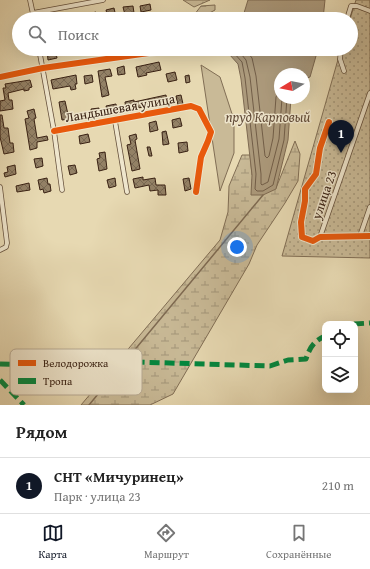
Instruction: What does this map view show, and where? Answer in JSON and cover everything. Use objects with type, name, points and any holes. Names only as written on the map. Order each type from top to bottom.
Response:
[{"type":"street","points":[[30,0],[33,12]]},
{"type":"street","points":[[38,12],[103,0]]},
{"type":"street","points":[[349,12],[351,6],[357,6],[370,11]]},
{"type":"street","points":[[40,56],[54,131],[62,190]]},
{"type":"street","points":[[0,76],[43,68],[128,56]]},
{"type":"street","points":[[340,56],[344,71]]},
{"type":"street","name":"улица 23","points":[[320,237],[370,93]]},
{"type":"street","name":"Ландышевая улица","points":[[54,131],[191,106],[199,109],[211,132],[201,157],[196,192]]},
{"type":"street","points":[[115,121],[127,192]]},
{"type":"street","points":[[329,122],[320,148],[316,174],[305,189],[305,201],[301,222],[302,236],[313,241],[320,237],[370,236]]},
{"type":"street","points":[[0,187],[7,243],[6,246],[0,250]]},
{"type":"street","points":[[360,236],[370,207]]},
{"type":"green space","points":[[183,0],[210,0],[194,7]]},
{"type":"green space","points":[[356,0],[370,0],[370,258],[282,256],[339,56],[358,56],[358,12],[352,12]]},
{"type":"green space","points":[[215,5],[215,10],[211,12],[196,12],[201,6]]},
{"type":"green space","points":[[201,65],[220,77],[234,120],[234,153],[220,191]]},
{"type":"green space","points":[[295,141],[300,154],[298,181],[257,245],[249,264],[173,394],[150,405],[81,405],[89,395],[142,395],[142,349],[128,349],[220,240],[228,212],[229,186],[242,155],[250,155],[252,175],[276,188]]},
{"type":"water","points":[[248,0],[325,0],[324,12],[244,12]]},
{"type":"water","name":"пруд Карповый","points":[[231,56],[316,56],[310,77],[310,68],[274,68],[274,104],[291,104],[288,140],[276,189],[263,195],[251,195],[252,175],[238,64]]},
{"type":"building","points":[[150,4],[151,10],[141,12],[140,6]]},
{"type":"building","points":[[133,6],[134,12],[124,12],[123,7]]},
{"type":"building","points":[[114,8],[115,12],[106,12],[106,10]]},
{"type":"building","points":[[48,56],[57,56],[57,58],[48,60]]},
{"type":"building","points":[[159,62],[161,70],[146,73],[147,75],[138,77],[136,67]]},
{"type":"building","points":[[124,66],[125,74],[118,75],[117,68]]},
{"type":"building","points":[[110,69],[112,76],[105,77],[109,95],[102,97],[98,71]]},
{"type":"building","points":[[175,72],[177,80],[168,82],[166,74]]},
{"type":"building","points":[[76,75],[76,89],[71,90],[70,86],[53,89],[51,80]]},
{"type":"building","points":[[92,75],[93,82],[85,84],[84,76]]},
{"type":"building","points":[[189,75],[190,82],[186,83],[185,76]]},
{"type":"building","points":[[30,80],[32,87],[29,88],[29,90],[24,91],[24,89],[8,93],[9,100],[12,100],[13,109],[0,111],[0,101],[5,100],[3,88],[6,88],[5,84]]},
{"type":"building","points":[[166,95],[167,103],[126,110],[125,102],[134,100],[134,102]]},
{"type":"building","points":[[181,95],[183,104],[178,105],[176,96]]},
{"type":"building","points":[[65,101],[69,119],[62,120],[59,102]]},
{"type":"building","points":[[116,104],[117,112],[108,114],[106,106]]},
{"type":"building","points":[[99,108],[100,115],[92,116],[91,109]]},
{"type":"building","points":[[34,109],[37,138],[47,136],[48,140],[37,142],[37,148],[30,150],[25,119],[29,118],[27,111]]},
{"type":"building","points":[[0,115],[2,115],[4,128],[8,128],[10,143],[13,143],[14,152],[4,154],[0,137]]},
{"type":"building","points":[[180,118],[182,126],[173,128],[172,120]]},
{"type":"building","points":[[156,121],[158,130],[150,132],[149,123]]},
{"type":"building","points":[[166,131],[169,144],[163,145],[162,132]]},
{"type":"building","points":[[88,134],[90,142],[80,144],[79,136]]},
{"type":"building","points":[[136,134],[137,139],[135,140],[140,169],[132,171],[127,145],[131,144],[129,136]]},
{"type":"building","points":[[187,142],[188,151],[179,153],[178,143]]},
{"type":"building","points":[[147,147],[150,147],[152,156],[149,156]]},
{"type":"building","points":[[105,152],[107,169],[99,171],[97,159],[100,158],[99,153]]},
{"type":"building","points":[[42,158],[43,166],[36,168],[34,159]]},
{"type":"building","points":[[15,165],[16,174],[5,177],[4,173],[8,172],[7,167]]},
{"type":"building","points":[[75,165],[77,173],[70,175],[68,166]]},
{"type":"building","points":[[143,177],[143,180],[155,178],[156,185],[165,185],[166,195],[158,195],[158,190],[150,191],[149,185],[135,188],[133,179]]},
{"type":"building","points":[[47,178],[51,191],[44,193],[43,189],[40,190],[38,180]]},
{"type":"building","points":[[115,178],[116,186],[109,188],[107,180]]},
{"type":"building","points":[[189,178],[191,189],[185,191],[183,179]]},
{"type":"building","points":[[29,183],[30,190],[17,192],[16,186]]},
{"type":"waterway","points":[[135,349],[263,195]]},
{"type":"waterway","points":[[89,405],[97,395]]},
{"type":"marked path","points":[[358,324],[370,323]]},
{"type":"marked path","points":[[142,362],[270,366],[288,360],[306,359],[313,345],[322,338]]},
{"type":"marked path","points":[[0,364],[10,364]]},
{"type":"marked path","points":[[0,380],[10,390]]},
{"type":"marked path","points":[[14,395],[24,405]]},
{"type":"cycle path","points":[[0,77],[43,68],[128,56]]},
{"type":"cycle path","points":[[54,131],[191,106],[199,109],[211,132],[201,157],[196,192]]},
{"type":"cycle path","points":[[329,122],[320,148],[316,174],[305,189],[305,201],[301,222],[302,237],[313,241],[320,237],[370,236]]},
{"type":"place","name":"СНТ «Мичуринец»","points":[[341,153]]}]
